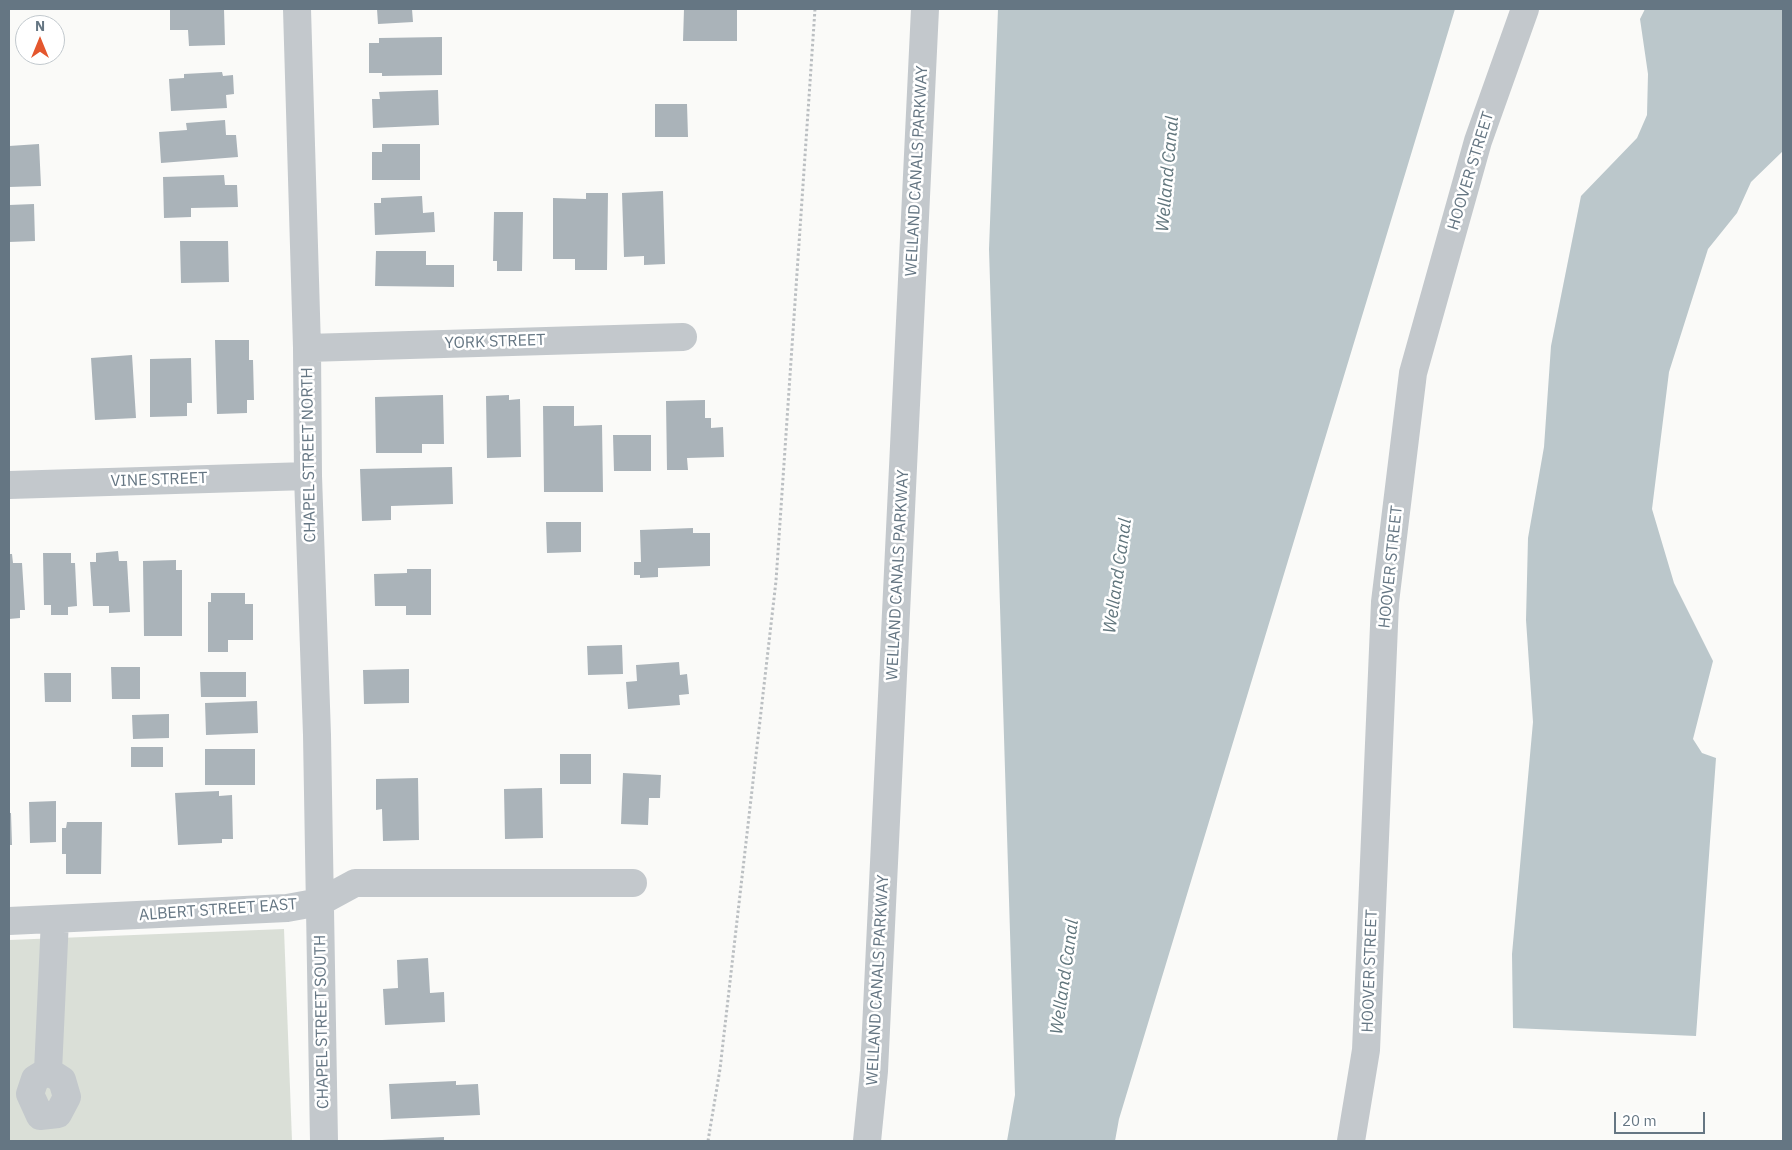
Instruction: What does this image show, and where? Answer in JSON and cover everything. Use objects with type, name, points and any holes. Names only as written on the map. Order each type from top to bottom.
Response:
[{"type":"street","name":"CHAPEL STREET NORTH","points":[[297,9],[320,902]]},
{"type":"street","name":"WELLAND CANALS PARKWAY","points":[[868,1141],[874,1070],[925,9]]},
{"type":"street","name":"HOOVER STREET","points":[[1350,1141],[1366,1050],[1385,602],[1413,373],[1478,141],[1525,9]]},
{"type":"street","name":"YORK STREET","points":[[307,348],[684,337]]},
{"type":"street","name":"VINE STREET","points":[[9,485],[308,476]]},
{"type":"street","name":"ALBERT STREET EAST","points":[[9,921],[287,908],[320,902],[355,883],[633,883]]},
{"type":"street","name":"CHAPEL STREET SOUTH","points":[[320,902],[324,1141]]},
{"type":"street","points":[[48,1071],[55,920]]},
{"type":"path","points":[[708,1141],[720,1068],[776,581],[815,9]]},
{"type":"shaded area","points":[[284,929],[292,1141],[9,1141],[9,940]]},
{"type":"water","name":"Welland Canal","points":[[998,9],[1455,9],[1119,1119],[1115,1141],[1007,1141],[1015,1095],[989,249]]},
{"type":"water","points":[[1645,9],[1783,9],[1783,151],[1751,182],[1737,213],[1708,249],[1669,372],[1652,509],[1674,583],[1713,661],[1693,739],[1702,753],[1716,758],[1696,1036],[1513,1028],[1512,954],[1533,722],[1526,620],[1528,538],[1544,447],[1551,346],[1581,196],[1637,138],[1647,115],[1648,74],[1640,19]]},
{"type":"building","points":[[224,9],[225,45],[189,46],[188,30],[170,30],[170,10]]},
{"type":"building","points":[[377,9],[412,9],[413,22],[378,24]]},
{"type":"building","points":[[684,9],[737,9],[737,41],[683,41]]},
{"type":"building","points":[[442,37],[442,75],[382,76],[382,73],[369,73],[369,43],[379,43],[379,38]]},
{"type":"building","points":[[222,72],[223,76],[233,75],[234,94],[226,95],[227,108],[171,111],[169,79],[184,78],[184,74]]},
{"type":"building","points":[[438,90],[439,125],[373,128],[372,99],[380,99],[379,92]]},
{"type":"building","points":[[655,104],[687,104],[688,137],[655,137]]},
{"type":"building","points":[[225,120],[226,135],[236,135],[238,157],[161,163],[159,132],[187,130],[186,123]]},
{"type":"building","points":[[39,144],[41,186],[9,187],[9,146]]},
{"type":"building","points":[[382,144],[420,144],[420,180],[372,180],[372,152],[382,152]]},
{"type":"building","points":[[224,175],[225,185],[237,185],[238,207],[191,208],[191,217],[164,218],[163,177]]},
{"type":"building","points":[[663,191],[665,264],[644,265],[644,256],[624,257],[622,193]]},
{"type":"building","points":[[586,193],[608,193],[607,270],[575,270],[575,259],[553,259],[553,198],[586,199]]},
{"type":"building","points":[[422,196],[423,213],[434,212],[435,232],[375,235],[374,203],[381,203],[381,198]]},
{"type":"building","points":[[34,204],[35,241],[9,242],[9,205]]},
{"type":"building","points":[[494,212],[523,212],[522,271],[497,271],[497,261],[493,261]]},
{"type":"building","points":[[180,241],[228,241],[229,282],[181,283]]},
{"type":"building","points":[[376,251],[426,251],[426,265],[454,265],[454,287],[375,286]]},
{"type":"building","points":[[215,340],[249,340],[249,360],[253,360],[254,400],[247,400],[247,413],[217,414]]},
{"type":"building","points":[[132,355],[136,418],[95,420],[91,358]]},
{"type":"building","points":[[191,358],[192,403],[187,403],[187,416],[150,417],[150,359]]},
{"type":"building","points":[[443,395],[444,444],[422,444],[422,453],[376,453],[375,397]]},
{"type":"building","points":[[509,395],[509,400],[520,399],[521,457],[487,458],[486,396]]},
{"type":"building","points":[[705,400],[705,418],[711,418],[711,428],[723,427],[724,457],[687,458],[688,470],[667,470],[666,401]]},
{"type":"building","points":[[543,406],[574,406],[574,426],[602,425],[603,492],[544,492]]},
{"type":"building","points":[[613,435],[651,435],[651,471],[614,471]]},
{"type":"building","points":[[452,467],[453,504],[391,506],[391,520],[362,521],[360,469]]},
{"type":"building","points":[[546,522],[581,522],[581,552],[547,553]]},
{"type":"building","points":[[693,528],[693,533],[710,533],[710,566],[658,568],[658,577],[640,578],[640,575],[634,575],[634,562],[641,562],[640,530]]},
{"type":"building","points":[[118,551],[119,561],[127,561],[130,612],[109,613],[109,606],[93,606],[90,562],[96,562],[96,553]]},
{"type":"building","points":[[43,553],[71,553],[71,563],[75,563],[77,606],[68,607],[68,615],[51,615],[51,605],[44,605]]},
{"type":"building","points":[[9,554],[12,554],[13,563],[22,563],[25,610],[20,610],[20,618],[9,619]]},
{"type":"building","points":[[176,560],[176,570],[182,570],[182,636],[144,636],[143,561]]},
{"type":"building","points":[[407,569],[431,569],[431,615],[406,615],[406,606],[375,606],[374,574],[407,573]]},
{"type":"building","points":[[211,593],[245,593],[245,604],[253,604],[253,640],[228,640],[228,652],[208,652],[208,602],[211,602]]},
{"type":"building","points":[[622,645],[623,674],[588,675],[587,646]]},
{"type":"building","points":[[679,662],[680,675],[687,674],[689,694],[679,695],[680,705],[628,709],[626,682],[637,681],[636,665]]},
{"type":"building","points":[[111,667],[140,667],[140,699],[112,699]]},
{"type":"building","points":[[409,669],[409,703],[364,704],[363,670]]},
{"type":"building","points":[[200,672],[246,672],[246,697],[201,697]]},
{"type":"building","points":[[44,673],[71,673],[71,702],[45,702]]},
{"type":"building","points":[[257,701],[258,733],[206,735],[205,703]]},
{"type":"building","points":[[169,714],[169,738],[133,739],[132,715]]},
{"type":"building","points":[[131,747],[163,747],[163,767],[131,767]]},
{"type":"building","points":[[205,749],[255,749],[255,785],[205,785]]},
{"type":"building","points":[[560,754],[591,754],[591,784],[560,784]]},
{"type":"building","points":[[623,773],[661,775],[660,798],[649,798],[648,825],[621,824]]},
{"type":"building","points":[[418,778],[419,840],[383,841],[382,809],[376,810],[376,779]]},
{"type":"building","points":[[542,788],[543,838],[505,839],[504,789]]},
{"type":"building","points":[[219,791],[219,796],[232,795],[233,839],[222,839],[222,843],[178,845],[175,793]]},
{"type":"building","points":[[56,801],[56,842],[30,843],[29,802]]},
{"type":"building","points":[[9,813],[11,813],[12,845],[9,845]]},
{"type":"building","points":[[67,822],[102,822],[101,874],[66,874],[66,854],[62,854],[62,828],[66,828]]},
{"type":"building","points":[[428,958],[430,993],[444,992],[445,1022],[385,1025],[383,989],[398,988],[397,960]]},
{"type":"building","points":[[456,1081],[456,1085],[478,1084],[480,1115],[391,1119],[389,1084]]},
{"type":"building","points":[[444,1137],[444,1141],[382,1141],[382,1140]]}]
